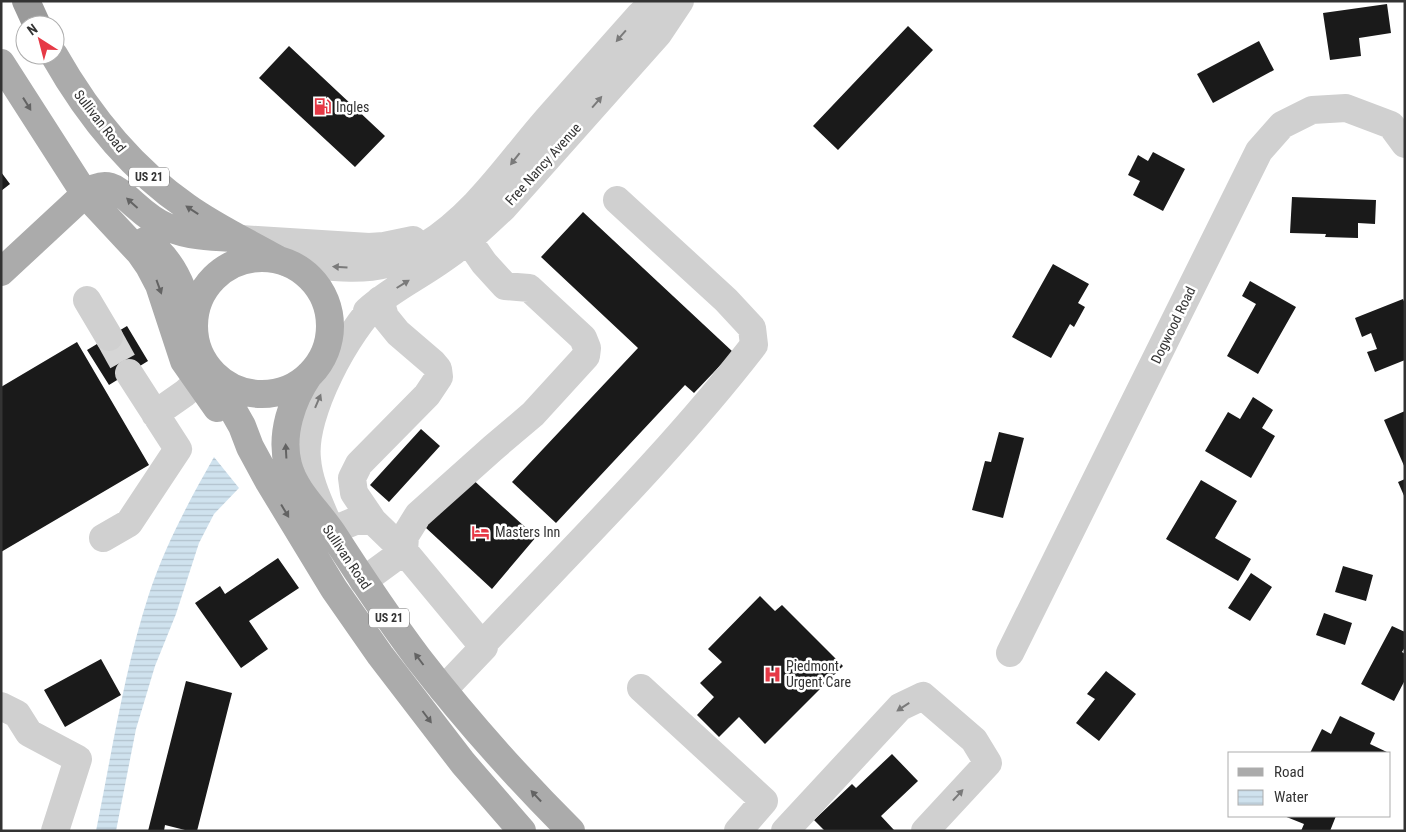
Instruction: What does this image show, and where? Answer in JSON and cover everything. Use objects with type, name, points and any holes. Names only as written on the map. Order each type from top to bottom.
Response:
[{"type":"highway","points":[[25,1],[32,15]]},
{"type":"main road","name":"Sullivan Road","points":[[1,63],[85,194],[140,253],[153,273],[182,356],[207,376],[242,426],[250,447],[269,482],[330,583],[380,655],[463,763],[522,831]]},
{"type":"main road","name":"Sullivan Road","points":[[59,65],[68,81],[90,112],[134,164],[185,206],[284,262]]},
{"type":"main road","points":[[1,272],[85,194],[98,186],[113,187],[152,219],[170,229],[193,235],[241,239]]},
{"type":"main road","name":"Sullivan Road","points":[[109,220],[117,227],[151,245],[167,261],[181,285],[193,331]]},
{"type":"main road","points":[[193,331],[194,313],[200,295],[218,273],[234,264],[252,258],[270,258],[284,262]]},
{"type":"main road","name":"US 21","points":[[284,262],[304,272],[310,278],[321,292],[330,316],[330,333],[326,350],[313,370]]},
{"type":"main road","name":"US 21","points":[[193,331],[196,346],[207,376]]},
{"type":"main road","name":"Sullivan Road","points":[[313,370],[302,386],[292,408],[286,439],[287,461],[290,472],[301,492],[331,532],[403,638],[443,690],[497,753],[570,831]]},
{"type":"main road","points":[[207,376],[235,389],[252,394],[261,394],[295,386],[313,370]]},
{"type":"street","name":"Free Nancy Avenue","points":[[284,262],[361,268],[374,267],[407,256],[436,239],[474,208],[550,115],[639,16],[655,1]]},
{"type":"street","name":"Free Nancy Avenue","points":[[313,370],[340,336],[380,300],[468,240],[514,196],[658,34],[680,1]]},
{"type":"street","name":"Dogwood Road","points":[[1010,653],[1260,150],[1282,125],[1312,110],[1346,108],[1391,125],[1405,144]]},
{"type":"street","points":[[443,690],[484,647],[482,645],[674,441],[754,345],[752,328],[726,300],[618,200]]},
{"type":"street","name":"Free Nancy Avenue","points":[[241,239],[384,246],[401,244],[427,234],[474,208]]},
{"type":"street","points":[[363,581],[404,551],[405,536],[418,515],[533,414],[586,356],[587,348],[583,338],[529,288],[505,286],[484,263],[468,240]]},
{"type":"street","points":[[86,300],[109,337]]},
{"type":"street","name":"Free Nancy Avenue","points":[[331,532],[309,474],[306,455],[309,428],[318,400],[346,343],[364,317],[380,300]]},
{"type":"street","points":[[380,300],[385,317],[398,333],[433,362],[438,369],[439,377],[427,395],[360,464],[352,478],[354,493],[373,521],[404,551],[482,645]]},
{"type":"street","points":[[103,538],[129,523],[178,449],[129,373]]},
{"type":"street","points":[[155,414],[207,376]]},
{"type":"street","points":[[331,532],[355,521],[373,521]]},
{"type":"street","points":[[641,688],[764,801],[738,831]]},
{"type":"street","points":[[785,831],[900,707],[924,696],[974,740],[988,763],[925,831]]},
{"type":"street","points":[[1,706],[17,714],[29,733],[78,759],[55,831]]},
{"type":"water","points":[[214,457],[239,488],[214,514],[199,543],[176,614],[155,666],[136,729],[116,831],[96,831],[125,682],[149,594],[178,524]]},
{"type":"building","points":[[1387,4],[1391,33],[1359,38],[1361,56],[1330,60],[1323,13]]},
{"type":"building","points":[[908,26],[933,50],[838,150],[813,126]]},
{"type":"building","points":[[1259,41],[1274,70],[1213,103],[1197,74]]},
{"type":"building","name":"Ingles","points":[[289,46],[385,136],[355,167],[259,78]]},
{"type":"building","points":[[1153,152],[1185,169],[1163,211],[1133,195],[1140,181],[1128,175],[1138,155],[1148,161]]},
{"type":"building","points":[[1,172],[10,184],[1,191]]},
{"type":"building","points":[[1292,197],[1376,200],[1375,224],[1358,223],[1358,238],[1325,237],[1326,234],[1290,233]]},
{"type":"building","points":[[583,212],[733,352],[694,393],[685,385],[556,523],[512,482],[638,348],[541,257]]},
{"type":"building","points":[[1053,264],[1089,284],[1078,303],[1085,307],[1074,327],[1070,324],[1051,358],[1012,337]]},
{"type":"building","points":[[1250,281],[1296,307],[1258,374],[1227,356],[1256,304],[1242,296]]},
{"type":"building","points":[[1403,299],[1405,304],[1405,360],[1375,372],[1367,352],[1377,349],[1371,333],[1362,337],[1355,318]]},
{"type":"building","points":[[127,326],[148,361],[109,385],[87,350]]},
{"type":"building","points":[[77,342],[149,465],[1,552],[1,387]]},
{"type":"building","points":[[1253,397],[1273,410],[1262,428],[1275,436],[1251,478],[1205,451],[1228,412],[1240,419]]},
{"type":"building","points":[[1405,411],[1405,468],[1384,420]]},
{"type":"building","points":[[421,429],[440,446],[389,502],[370,485]]},
{"type":"building","points":[[999,432],[1024,438],[1003,518],[972,510],[985,461],[991,462]]},
{"type":"building","name":"Masters Inn","points":[[470,477],[536,537],[492,589],[425,527]]},
{"type":"building","points":[[1405,479],[1405,498],[1398,482]]},
{"type":"building","points":[[1201,480],[1237,501],[1215,538],[1251,559],[1238,581],[1166,539]]},
{"type":"building","points":[[278,558],[299,588],[249,621],[268,649],[241,668],[195,603],[220,586],[225,594]]},
{"type":"building","points":[[1343,566],[1373,575],[1366,601],[1335,592]]},
{"type":"building","points":[[1251,573],[1272,587],[1250,621],[1228,608]]},
{"type":"building","name":"Piedmont Urgent Care","points":[[760,596],[775,611],[782,605],[843,666],[765,744],[739,717],[719,737],[697,715],[714,697],[700,683],[722,662],[708,649]]},
{"type":"building","points":[[1324,613],[1352,623],[1345,645],[1316,635]]},
{"type":"building","points":[[1392,626],[1405,632],[1405,647],[1402,652],[1405,654],[1405,680],[1394,701],[1361,684]]},
{"type":"building","points":[[101,659],[121,695],[65,727],[44,690]]},
{"type":"building","points":[[1106,671],[1136,694],[1099,741],[1076,723],[1095,699],[1087,694]]},
{"type":"building","points":[[186,681],[232,693],[197,831],[165,825],[164,831],[148,831]]},
{"type":"building","points":[[1340,716],[1375,733],[1370,744],[1387,752],[1310,752],[1322,729],[1331,734]]},
{"type":"building","points":[[892,754],[918,781],[881,816],[894,830],[825,831],[814,820],[852,784],[856,788]]},
{"type":"building","points":[[1286,817],[1336,817],[1330,831],[1301,831],[1304,824]]},
{"type":"tunnel","points":[[109,337],[129,373]]},
{"type":"place","name":"Ingles","points":[[322,107]]},
{"type":"place","name":"Masters Inn","points":[[481,532]]},
{"type":"place","name":"Piedmont Urgent Care","points":[[772,674]]}]
